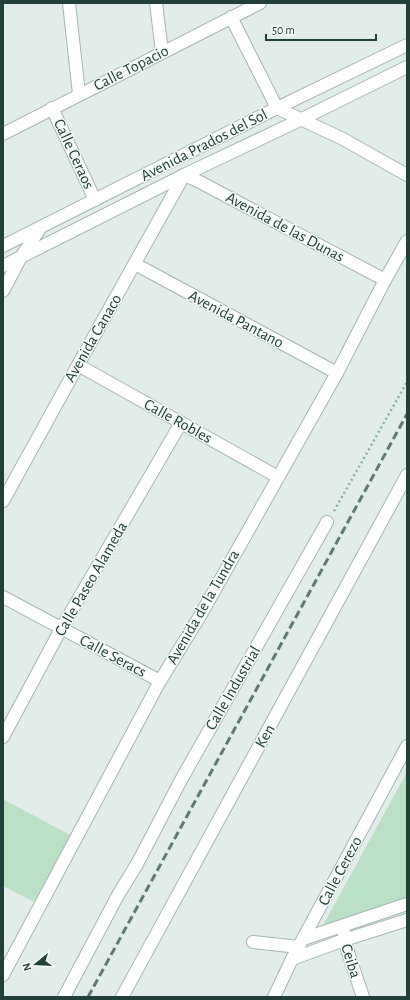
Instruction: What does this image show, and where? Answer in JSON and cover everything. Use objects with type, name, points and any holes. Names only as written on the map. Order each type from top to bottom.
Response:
[{"type":"street","points":[[69,3],[79,94]]},
{"type":"street","points":[[156,3],[162,52]]},
{"type":"street","name":"Calle Topacio","points":[[3,134],[260,3]]},
{"type":"street","points":[[231,17],[277,108],[343,140],[407,175]]},
{"type":"street","name":"Avenida Prados del Sol","points":[[3,246],[277,108],[407,45]]},
{"type":"street","name":"Avenida Prados del Sol","points":[[3,266],[184,175],[407,67]]},
{"type":"street","name":"Calle Ceraos","points":[[52,108],[95,200]]},
{"type":"street","points":[[178,158],[184,175]]},
{"type":"street","name":"Avenida Canaco","points":[[3,501],[184,175]]},
{"type":"street","name":"Avenida de las Dunas","points":[[184,175],[385,280]]},
{"type":"street","points":[[3,291],[21,257],[41,227]]},
{"type":"street","name":"Avenida de la Tundra","points":[[3,975],[160,681],[200,616],[337,373],[385,280],[407,242]]},
{"type":"street","name":"Avenida Pantano","points":[[135,264],[337,373]]},
{"type":"street","name":"Calle Robles","points":[[78,365],[278,477]]},
{"type":"street","name":"Calle Paseo Alameda","points":[[3,737],[61,629],[181,423]]},
{"type":"street","name":"Ken","points":[[122,997],[407,475]]},
{"type":"street","name":"Calle Industrial","points":[[64,997],[185,773],[327,522]]},
{"type":"street","name":"Calle Seracs","points":[[3,598],[160,681]]},
{"type":"street","name":"Calle Cerezo","points":[[274,997],[292,959],[407,746]]},
{"type":"street","points":[[253,942],[301,943],[345,924],[407,904]]},
{"type":"street","points":[[292,959],[344,940],[407,920]]},
{"type":"street","name":"Ceiba","points":[[345,924],[344,940],[363,997]]},
{"type":"path","points":[[327,522],[407,382]]},
{"type":"green space","points":[[407,772],[407,900],[321,929]]},
{"type":"green space","points":[[3,799],[70,835],[34,902],[3,886]]},
{"type":"railway","points":[[88,997],[407,414]]}]
